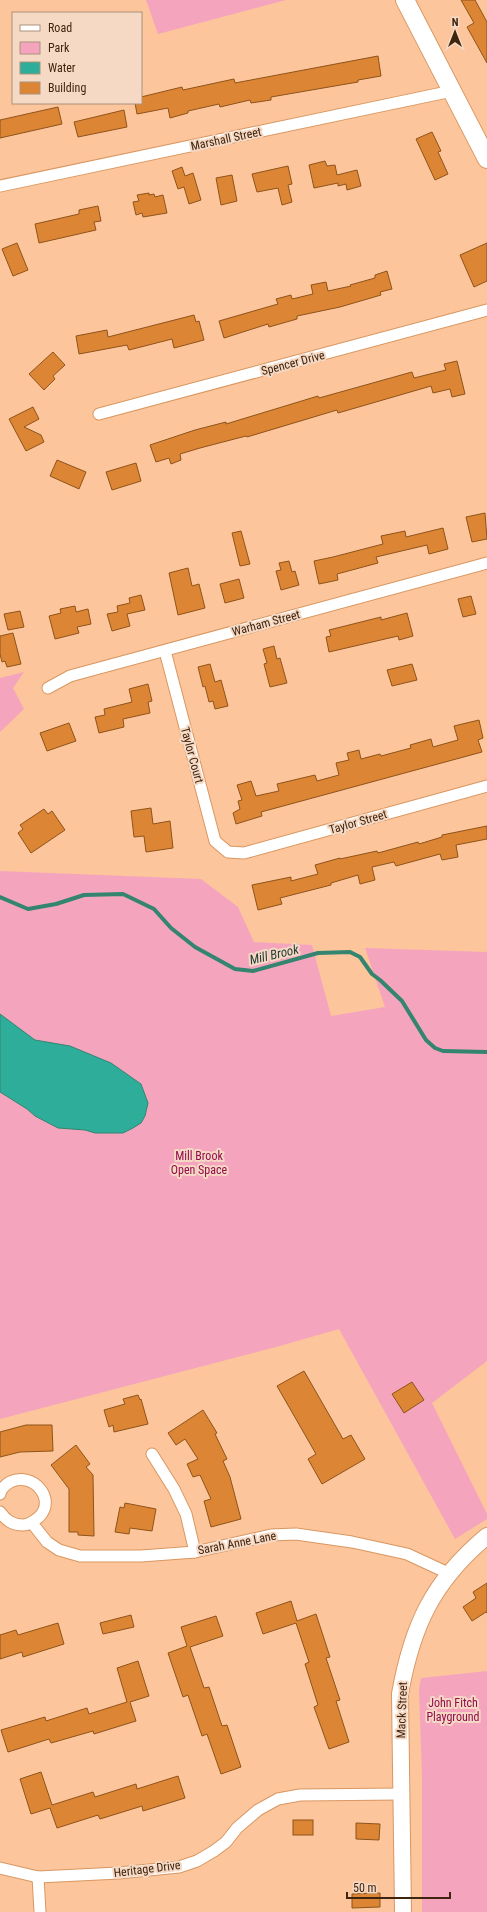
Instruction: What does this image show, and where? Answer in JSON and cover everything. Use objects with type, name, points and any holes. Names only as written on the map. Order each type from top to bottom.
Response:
[{"type":"main road","points":[[405,0],[487,159]]},
{"type":"street","name":"Marshall Street","points":[[0,186],[452,91]]},
{"type":"street","name":"Spencer Drive","points":[[99,414],[487,310]]},
{"type":"street","name":"Warham Street","points":[[48,688],[70,676],[487,564]]},
{"type":"street","name":"Taylor Court","points":[[165,651],[215,841],[228,852]]},
{"type":"street","name":"Taylor Street","points":[[228,852],[244,853],[487,786]]},
{"type":"street","points":[[152,1454],[174,1489],[186,1514],[195,1552]]},
{"type":"street","points":[[0,1494],[6,1484],[15,1480],[24,1479],[36,1483],[43,1492],[45,1502],[41,1514],[32,1523],[24,1525],[11,1523],[4,1518],[0,1512]]},
{"type":"street","name":"Sarah Anne Lane","points":[[32,1523],[47,1542],[59,1550],[80,1556],[141,1556],[195,1552],[271,1535],[296,1534],[352,1542],[407,1554],[448,1573]]},
{"type":"street","name":"Mack Street","points":[[403,1912],[400,1694],[406,1661],[417,1627],[431,1599],[448,1573],[468,1552],[487,1536]]},
{"type":"street","name":"Heritage Drive","points":[[0,1868],[38,1877],[119,1873],[179,1867],[197,1861],[214,1851],[226,1842],[237,1828],[258,1810],[278,1799],[300,1795],[401,1794]]},
{"type":"street","points":[[38,1877],[40,1912]]},
{"type":"green space","points":[[146,0],[286,0],[158,34]]},
{"type":"green space","points":[[24,672],[13,688],[24,709],[0,732],[0,678]]},
{"type":"green space","name":"Mill Brook Open Space","points":[[0,871],[201,879],[238,907],[254,942],[312,945],[331,1016],[385,1007],[365,948],[487,952],[487,1361],[432,1403],[487,1514],[487,1519],[455,1539],[339,1329],[276,1347],[0,1419]]},
{"type":"green space","name":"John Fitch Playground","points":[[487,1671],[487,1912],[422,1912],[422,1777],[419,1689],[421,1678]]},
{"type":"water","points":[[0,1014],[35,1040],[70,1046],[111,1063],[141,1084],[148,1103],[145,1116],[141,1123],[123,1133],[95,1133],[85,1130],[58,1128],[35,1116],[27,1109],[0,1092]]},
{"type":"building","points":[[461,0],[475,0],[487,22],[487,63],[467,27],[474,23]]},
{"type":"building","points":[[378,56],[381,76],[358,80],[358,82],[271,97],[271,100],[251,103],[250,100],[220,107],[219,104],[188,111],[188,113],[170,118],[168,108],[137,114],[135,104],[142,104],[142,97],[182,87],[183,90],[234,79],[235,83]]},
{"type":"building","points":[[58,107],[62,124],[0,138],[0,120]]},
{"type":"building","points":[[124,110],[127,127],[78,137],[74,122]]},
{"type":"building","points":[[432,132],[441,151],[438,152],[448,174],[435,180],[416,139]]},
{"type":"building","points":[[325,161],[327,166],[335,165],[337,175],[357,170],[361,186],[347,190],[346,184],[338,186],[338,183],[314,188],[309,165]]},
{"type":"building","points":[[288,166],[292,184],[288,185],[292,202],[282,205],[278,188],[257,192],[252,174]]},
{"type":"building","points":[[182,167],[185,176],[193,173],[201,200],[189,204],[184,187],[178,189],[172,171]]},
{"type":"building","points":[[232,175],[237,201],[221,205],[216,178]]},
{"type":"building","points":[[149,193],[149,195],[154,194],[155,197],[163,195],[167,213],[143,217],[142,213],[136,215],[133,202],[139,201],[137,195]]},
{"type":"building","points":[[98,206],[101,221],[94,222],[96,230],[39,243],[35,224],[79,214],[79,210]]},
{"type":"building","points":[[17,243],[28,270],[13,276],[2,249]]},
{"type":"building","points":[[487,243],[487,281],[474,287],[460,255]]},
{"type":"building","points":[[387,271],[392,289],[380,292],[381,295],[340,307],[297,316],[297,319],[269,327],[268,324],[224,338],[219,321],[278,304],[276,299],[291,295],[292,299],[313,294],[311,285],[326,282],[328,291],[351,286],[350,285],[375,278],[375,275]]},
{"type":"building","points":[[194,315],[196,322],[199,321],[204,340],[174,348],[172,339],[129,350],[127,345],[79,354],[76,336],[107,330],[108,337]]},
{"type":"building","points":[[53,352],[65,365],[53,376],[55,379],[44,390],[29,374]]},
{"type":"building","points":[[457,361],[465,394],[452,397],[450,389],[433,393],[431,386],[338,413],[337,410],[247,437],[246,436],[180,454],[181,460],[171,464],[169,458],[156,462],[150,445],[195,430],[226,422],[226,424],[318,396],[319,398],[412,372],[414,378],[446,370],[444,364]]},
{"type":"building","points":[[33,407],[39,419],[24,427],[41,435],[44,442],[26,451],[9,419]]},
{"type":"building","points":[[57,460],[86,472],[79,489],[50,476]]},
{"type":"building","points":[[136,463],[141,481],[112,490],[106,472]]},
{"type":"building","points":[[485,513],[487,539],[472,542],[466,517]]},
{"type":"building","points":[[443,528],[448,549],[429,554],[427,545],[376,557],[378,563],[337,574],[338,580],[319,584],[314,561],[383,544],[381,536],[405,531],[406,537]]},
{"type":"building","points":[[241,531],[250,564],[240,566],[232,533]]},
{"type":"building","points":[[289,561],[292,572],[295,571],[299,585],[281,590],[276,571],[281,570],[279,563]]},
{"type":"building","points":[[188,568],[192,586],[199,584],[205,608],[178,615],[169,573]]},
{"type":"building","points":[[239,579],[244,598],[225,603],[220,584]]},
{"type":"building","points":[[141,595],[145,610],[127,614],[130,626],[112,631],[107,614],[118,612],[117,606],[130,603],[129,598]]},
{"type":"building","points":[[471,596],[476,614],[463,617],[458,599]]},
{"type":"building","points":[[75,606],[76,612],[88,609],[91,624],[77,627],[79,633],[55,639],[49,616],[61,613],[60,609]]},
{"type":"building","points":[[20,611],[24,627],[8,630],[4,614]]},
{"type":"building","points":[[407,613],[413,636],[399,640],[398,636],[329,652],[326,637],[331,636],[329,630],[381,617],[381,620]]},
{"type":"building","points":[[13,633],[21,664],[7,667],[5,661],[2,662],[0,654],[0,636]]},
{"type":"building","points":[[274,646],[277,659],[280,658],[287,683],[270,687],[264,664],[267,663],[263,649]]},
{"type":"building","points":[[210,664],[215,682],[221,680],[228,706],[215,709],[213,701],[209,702],[205,686],[203,687],[198,667]]},
{"type":"building","points":[[412,664],[417,680],[392,686],[387,670]]},
{"type":"building","points":[[148,684],[152,701],[148,702],[150,713],[123,719],[124,727],[99,733],[95,717],[105,715],[104,709],[132,702],[129,689]]},
{"type":"building","points":[[479,720],[483,738],[478,740],[482,752],[261,812],[262,816],[236,824],[233,813],[240,809],[238,801],[242,800],[237,785],[251,781],[256,796],[279,791],[277,784],[315,775],[317,781],[339,775],[336,763],[349,760],[347,753],[359,750],[361,759],[380,754],[381,756],[411,748],[410,745],[431,739],[433,747],[458,740],[454,726]]},
{"type":"building","points":[[69,723],[76,741],[47,751],[40,733]]},
{"type":"building","points":[[151,808],[153,824],[170,821],[173,848],[146,852],[144,836],[134,837],[131,811]]},
{"type":"building","points":[[44,809],[48,814],[52,811],[65,830],[31,853],[18,833],[23,829],[20,825]]},
{"type":"building","points":[[487,826],[487,839],[456,845],[458,857],[442,860],[440,854],[396,866],[394,862],[372,867],[375,880],[360,884],[358,875],[331,883],[331,885],[280,898],[282,904],[258,910],[252,885],[291,877],[291,881],[318,874],[315,865],[340,858],[377,851],[378,853],[418,842],[419,844],[442,837],[442,835]]},
{"type":"building","points":[[304,1371],[343,1439],[351,1435],[365,1459],[322,1484],[308,1459],[316,1454],[277,1386]]},
{"type":"building","points":[[412,1382],[424,1400],[404,1413],[392,1394]]},
{"type":"building","points":[[138,1395],[140,1400],[141,1399],[148,1424],[114,1432],[113,1425],[109,1427],[104,1410],[125,1404],[123,1399]]},
{"type":"building","points":[[203,1410],[217,1433],[215,1434],[227,1459],[223,1461],[230,1477],[241,1519],[211,1527],[204,1501],[211,1499],[200,1475],[193,1477],[187,1464],[198,1459],[185,1439],[176,1445],[168,1433]]},
{"type":"building","points":[[26,1425],[52,1425],[53,1451],[20,1452],[0,1457],[0,1432]]},
{"type":"building","points":[[76,1445],[90,1464],[86,1467],[93,1475],[94,1536],[78,1535],[78,1532],[69,1532],[69,1489],[51,1465]]},
{"type":"building","points":[[125,1503],[156,1509],[152,1531],[130,1528],[129,1534],[115,1532],[120,1507],[124,1508]]},
{"type":"building","points":[[487,1583],[487,1613],[486,1612],[472,1621],[463,1607],[476,1598],[473,1592]]},
{"type":"building","points":[[291,1601],[297,1621],[316,1614],[330,1657],[326,1658],[340,1700],[336,1701],[349,1742],[329,1749],[314,1707],[318,1705],[305,1664],[309,1662],[296,1623],[263,1634],[256,1613]]},
{"type":"building","points":[[131,1615],[134,1627],[103,1634],[100,1623]]},
{"type":"building","points":[[216,1616],[223,1636],[190,1647],[204,1688],[209,1687],[222,1726],[227,1725],[241,1767],[221,1774],[207,1734],[202,1736],[188,1695],[183,1697],[168,1653],[187,1646],[181,1627]]},
{"type":"building","points":[[58,1623],[64,1644],[23,1657],[22,1652],[0,1659],[0,1635],[16,1630],[18,1635]]},
{"type":"building","points":[[138,1661],[149,1696],[130,1702],[136,1721],[94,1734],[93,1731],[51,1743],[49,1739],[8,1752],[1,1730],[45,1717],[46,1721],[87,1708],[89,1714],[127,1702],[117,1668]]},
{"type":"building","points":[[41,1772],[52,1805],[93,1792],[95,1797],[136,1784],[137,1789],[178,1776],[185,1798],[143,1811],[142,1806],[100,1819],[98,1815],[57,1828],[50,1808],[31,1814],[20,1779]]},
{"type":"building","points":[[293,1820],[313,1820],[313,1835],[293,1835]]},
{"type":"building","points":[[356,1823],[380,1824],[379,1840],[356,1839]]},
{"type":"building","points":[[380,1893],[380,1907],[352,1908],[352,1894]]},
{"type":"waterway","name":"Mill Brook","points":[[0,897],[28,909],[56,904],[84,895],[123,894],[154,909],[171,928],[195,947],[235,969],[253,971],[318,953],[350,952],[360,957],[372,974],[402,1001],[426,1040],[435,1048],[443,1051],[487,1052]]}]
